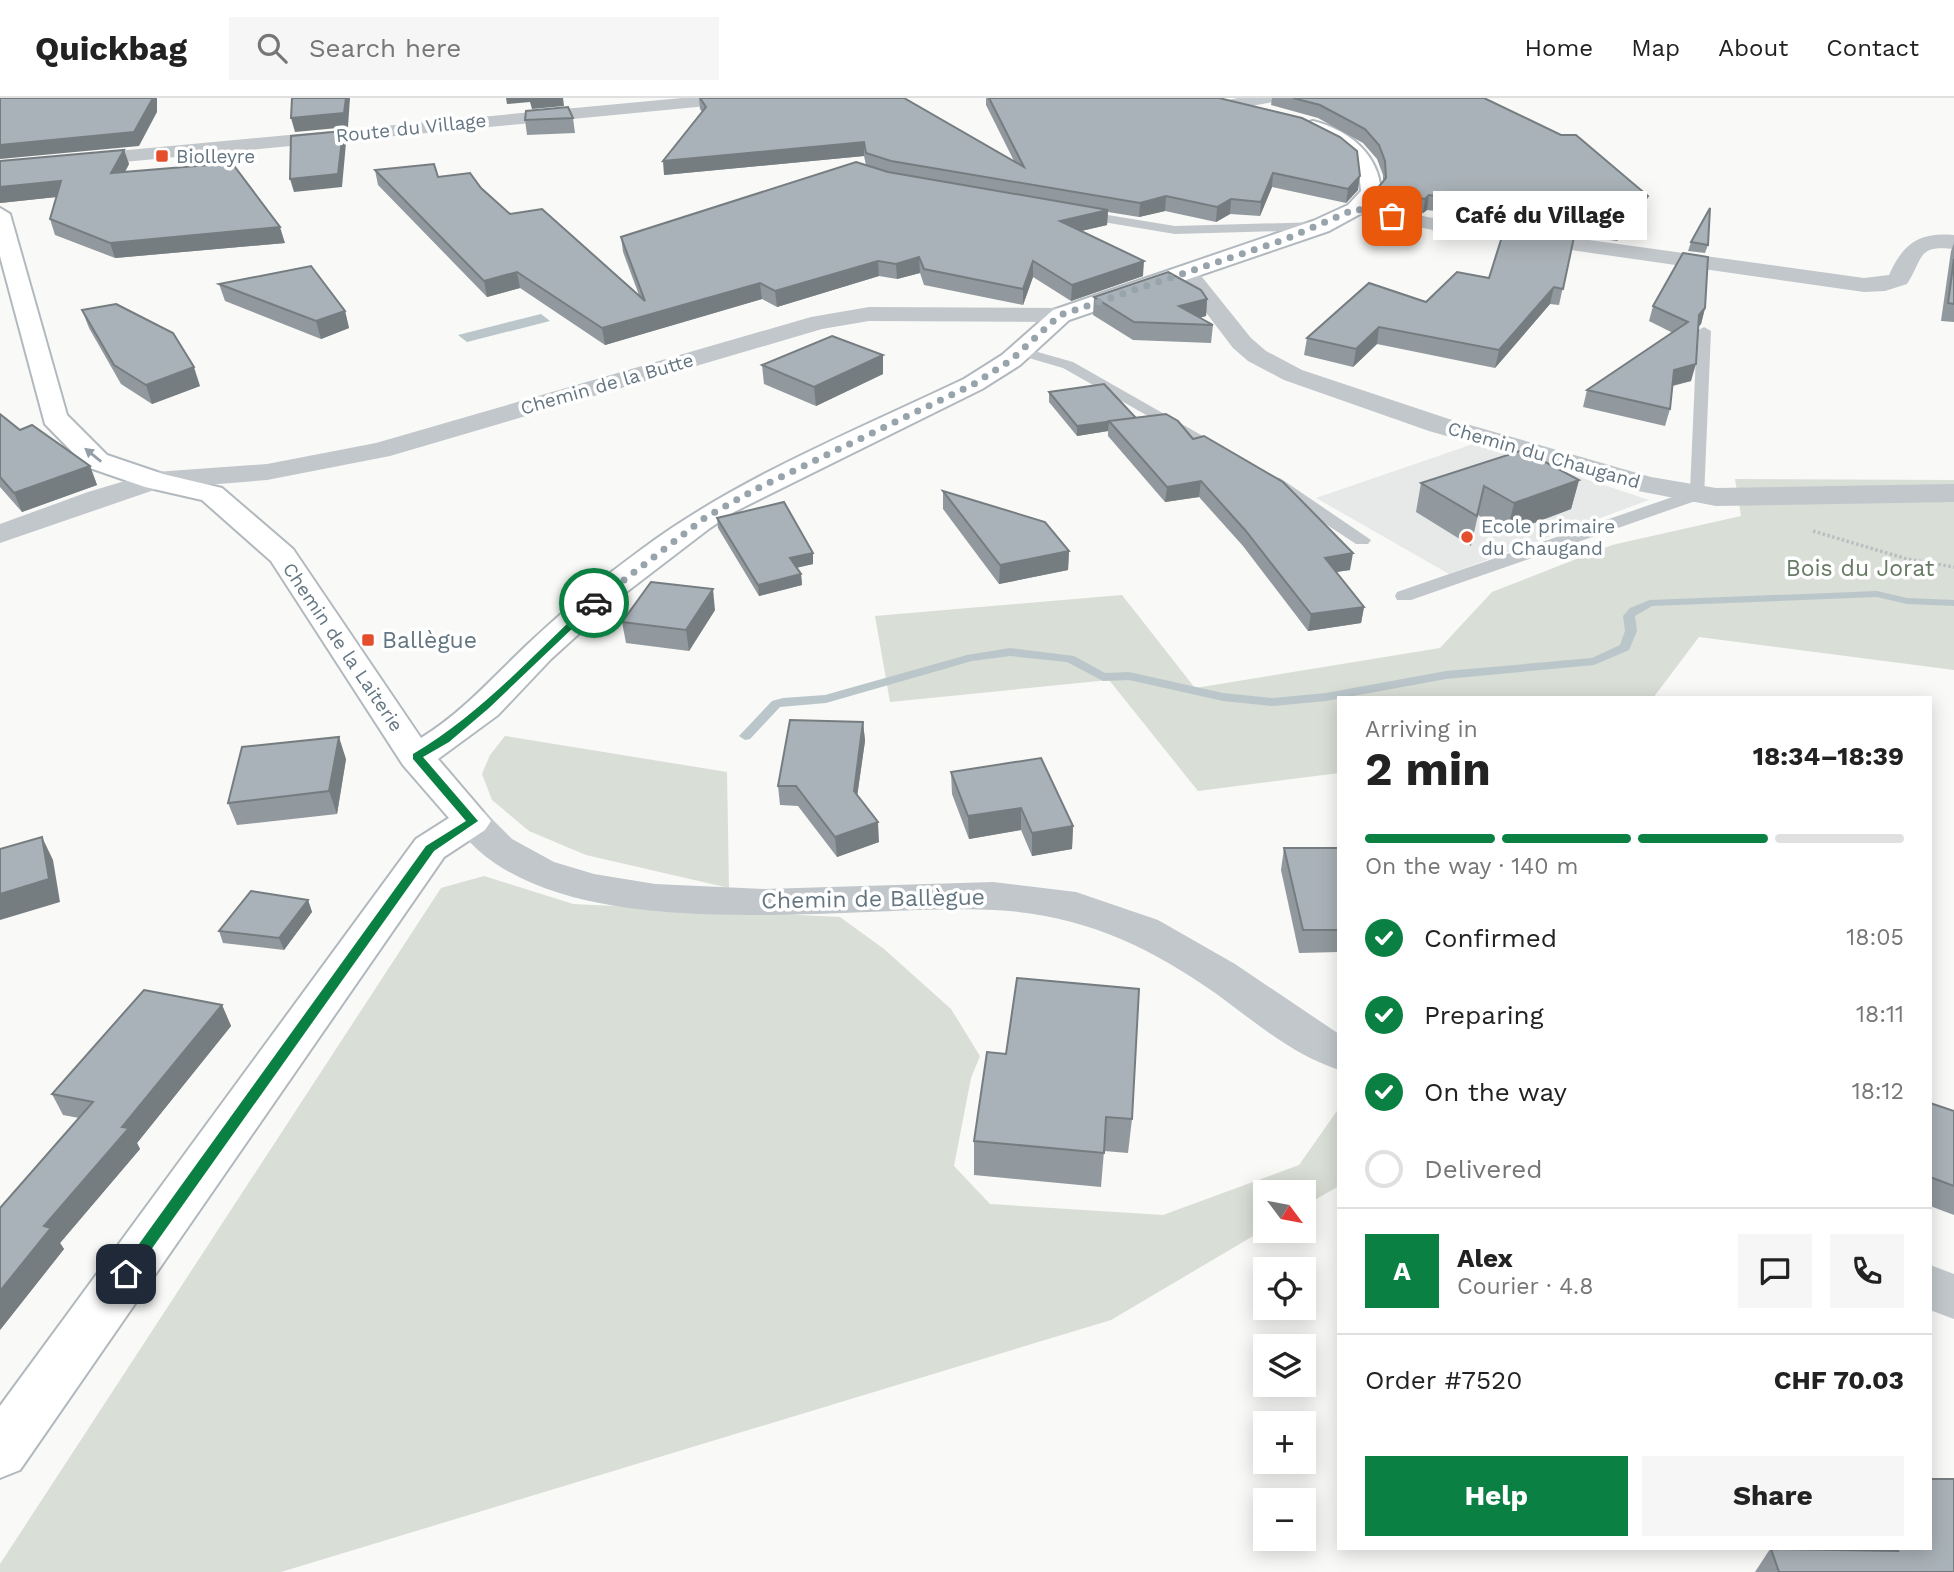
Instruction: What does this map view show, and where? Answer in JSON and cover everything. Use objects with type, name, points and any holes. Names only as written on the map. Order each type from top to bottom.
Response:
[{"type":"street","name":"Route du Village","points":[[0,168],[738,98]]},
{"type":"street","points":[[416,757],[446,740],[505,689],[536,654],[600,597],[687,528],[758,488],[974,384],[1020,351],[1060,315],[1321,226],[1355,209],[1371,192],[1372,174],[1364,159],[1349,146],[1315,128],[1218,102],[1267,98]]},
{"type":"street","points":[[1355,209],[1438,225],[1864,285],[1885,284],[1899,279],[1912,248],[1923,242],[1954,242]]},
{"type":"street","name":"Chemin de la Laiterie","points":[[0,214],[54,418],[97,461],[155,481],[212,494],[282,555],[416,757]]},
{"type":"street","name":"Chemin du Chaugand","points":[[1186,272],[1242,344],[1271,364],[1293,375],[1439,425],[1648,485],[1716,497],[1954,493]]},
{"type":"street","name":"Chemin de la Butte","points":[[0,534],[98,498],[155,481],[267,472],[380,450],[819,322],[869,314],[1060,315]]},
{"type":"street","name":"Chemin de Ballègue","points":[[416,757],[498,848],[540,871],[591,887],[655,898],[765,903],[993,896],[1076,906],[1143,930],[1220,975],[1316,1043],[1337,1052]]},
{"type":"street","points":[[0,1452],[430,848],[472,821]]},
{"type":"street","points":[[1932,1288],[1954,1297]]},
{"type":"lane","points":[[1060,211],[1175,230],[1321,226]]},
{"type":"lane","points":[[1404,596],[1698,494],[1704,331]]},
{"type":"lane","points":[[1020,351],[1068,365],[1241,462]]},
{"type":"lane","points":[[1264,476],[1362,540]]},
{"type":"path","points":[[1802,527],[1907,559],[1954,567]]},
{"type":"shaded area","points":[[541,314],[550,321],[467,342],[458,335]]},
{"type":"shaded area","name":"Ecole primaire du Chaugand","points":[[1476,443],[1649,500],[1449,574],[1316,498]]},
{"type":"green space","name":"Bois du Jorat","points":[[1735,479],[1954,480],[1954,670],[1699,637],[1655,696],[1337,696],[1337,773],[1198,791],[1109,680],[890,702],[875,616],[1122,595],[1195,688],[1440,648],[1492,592],[1612,545],[1741,516]]},
{"type":"green space","points":[[505,736],[727,772],[729,888],[586,855],[529,831],[492,800],[482,774],[490,755]]},
{"type":"green space","points":[[484,876],[573,904],[840,917],[884,949],[951,1009],[980,1056],[971,1078],[954,1166],[990,1204],[1163,1215],[1253,1182],[1253,1236],[1111,1320],[281,1572],[0,1572],[0,1564],[441,888]]},
{"type":"green space","points":[[1337,1111],[1337,1187],[1316,1199],[1316,1180],[1258,1180],[1299,1165]]},
{"type":"building","points":[[0,98],[153,98],[134,132],[0,145]]},
{"type":"building","points":[[292,98],[346,98],[344,113],[291,118]]},
{"type":"building","points":[[700,98],[904,98],[1024,167],[989,98],[1219,98],[1302,118],[1340,137],[1357,151],[1360,176],[1348,189],[1273,173],[1261,202],[1231,199],[1217,207],[1166,196],[1140,203],[891,161],[866,153],[864,142],[663,161],[706,107]]},
{"type":"building","points":[[1293,98],[1484,98],[1561,135],[1576,135],[1648,196],[1621,226],[1510,211],[1511,208],[1470,200],[1429,195],[1425,199],[1376,190],[1386,178],[1385,161],[1379,145],[1365,129],[1320,105]]},
{"type":"building","points":[[568,107],[573,118],[525,120],[526,111]]},
{"type":"building","points":[[343,131],[338,174],[290,179],[291,136]]},
{"type":"building","points":[[124,150],[111,173],[232,163],[280,227],[110,243],[50,219],[61,181],[0,187],[0,161]]},
{"type":"building","points":[[856,162],[888,172],[1108,210],[1060,221],[1144,261],[1072,285],[1033,261],[1023,289],[924,269],[919,257],[896,264],[878,261],[775,291],[760,283],[602,328],[517,272],[484,281],[375,170],[434,164],[438,177],[470,173],[481,188],[510,214],[542,209],[645,301],[621,237]]},
{"type":"building","points":[[1710,208],[1708,245],[1691,242]]},
{"type":"building","points":[[1505,227],[1574,237],[1563,289],[1554,287],[1499,350],[1379,327],[1356,349],[1307,338],[1369,283],[1426,302],[1457,272],[1489,278]]},
{"type":"building","points":[[1683,253],[1708,257],[1705,308],[1699,315],[1696,364],[1674,370],[1670,409],[1587,390],[1688,322],[1653,306]]},
{"type":"building","points":[[1954,259],[1954,304],[1948,303]]},
{"type":"building","points":[[311,266],[345,311],[316,321],[219,284]]},
{"type":"building","points":[[1168,272],[1201,290],[1207,299],[1179,306],[1213,325],[1134,322],[1094,297]]},
{"type":"building","points":[[116,304],[173,333],[194,367],[146,385],[114,365],[82,310]]},
{"type":"building","points":[[832,336],[883,355],[814,387],[762,365]]},
{"type":"building","points":[[1104,384],[1136,418],[1077,426],[1049,392]]},
{"type":"building","points":[[0,414],[20,430],[32,425],[90,466],[14,493],[0,477]]},
{"type":"building","points":[[1166,414],[1178,421],[1193,439],[1204,436],[1283,482],[1353,553],[1325,558],[1364,607],[1311,614],[1245,530],[1201,481],[1167,487],[1109,421]]},
{"type":"building","points":[[1523,450],[1579,480],[1514,503],[1484,486],[1477,516],[1421,483]]},
{"type":"building","points":[[943,491],[1045,522],[1069,551],[1000,565]]},
{"type":"building","points":[[784,502],[813,553],[790,558],[801,574],[758,585],[717,518]]},
{"type":"building","points":[[651,582],[713,589],[686,630],[622,622]]},
{"type":"building","points":[[790,720],[863,722],[854,791],[878,822],[835,837],[796,786],[778,786]]},
{"type":"building","points":[[339,737],[329,791],[228,803],[242,747]]},
{"type":"building","points":[[1041,758],[1073,826],[1032,833],[1021,808],[968,816],[951,772]]},
{"type":"building","points":[[42,837],[49,879],[0,894],[0,849]]},
{"type":"building","points":[[1284,848],[1337,848],[1337,930],[1303,930]]},
{"type":"building","points":[[251,891],[308,900],[279,938],[219,931]]},
{"type":"building","points":[[1017,978],[1139,989],[1132,1119],[1106,1117],[1104,1153],[974,1141],[987,1052],[1006,1054]]},
{"type":"building","points":[[144,990],[222,1005],[122,1127],[129,1128],[44,1226],[51,1228],[0,1291],[0,1208],[93,1102],[52,1094]]},
{"type":"building","points":[[1932,1104],[1954,1111],[1954,1186],[1932,1178]]},
{"type":"building","points":[[1932,1479],[1954,1479],[1954,1572],[1779,1572],[1771,1550],[1834,1550],[1932,1550]]},
{"type":"waterway","points":[[745,736],[776,704],[826,699],[971,658],[1010,652],[1070,659],[1103,677],[1129,676],[1223,697],[1273,702],[1326,697],[1446,675],[1594,661],[1625,647],[1631,631],[1629,616],[1634,610],[1650,603],[1877,594],[1907,601],[1954,603]]},
{"type":"way so far","points":[[594,603],[687,528],[758,488],[974,384],[1011,360],[1060,315],[1286,239],[1355,209],[1392,216]]},
{"type":"place","name":"Biolleyre","points":[[162,156]]},
{"type":"place","name":"Café du Village","points":[[1392,216]]},
{"type":"place","name":"Ecole primaire du Chaugand","points":[[1467,537]]},
{"type":"place","name":"Ballègue","points":[[368,640]]},
{"type":"route","points":[[126,1274],[430,848],[472,821],[416,757],[446,740],[505,689],[536,654],[594,603]]}]
